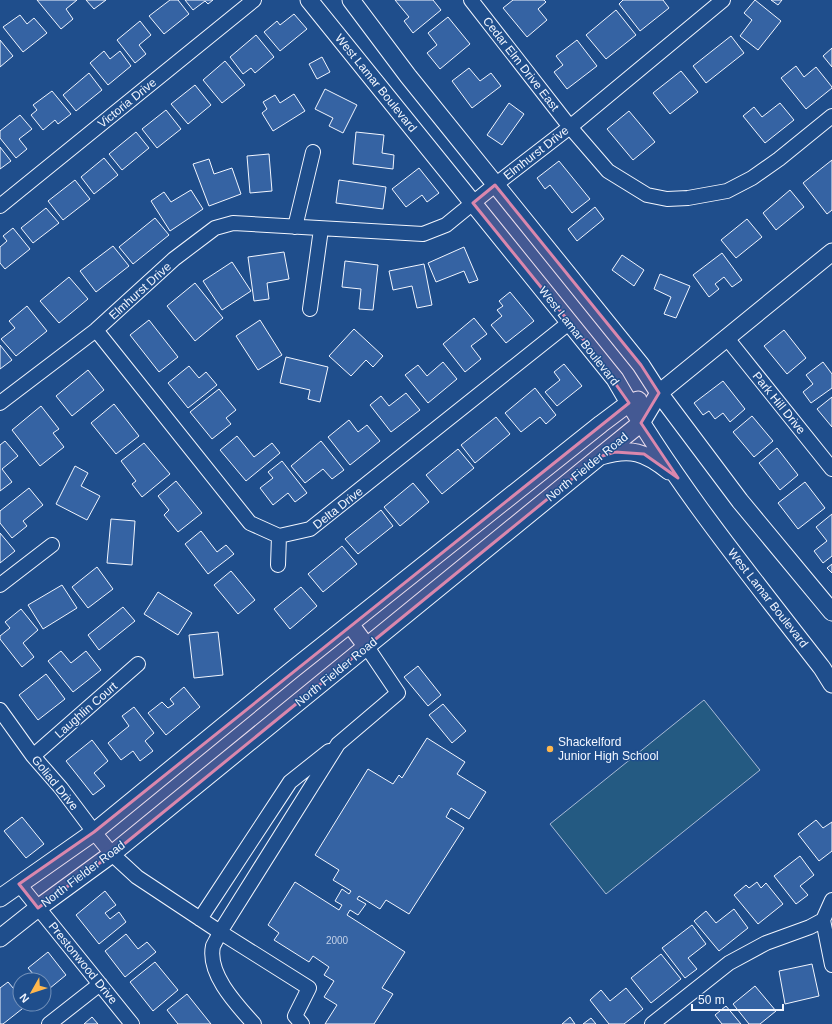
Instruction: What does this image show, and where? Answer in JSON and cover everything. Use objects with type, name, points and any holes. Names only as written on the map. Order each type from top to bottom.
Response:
[{"type":"main road","name":"West Lamar Boulevard","points":[[309,0],[615,379],[641,423],[678,478],[706,517],[822,668],[832,684]]},
{"type":"main road","points":[[351,0],[408,76],[641,365],[659,393],[740,501],[832,612]]},
{"type":"main road","name":"North Fielder Road","points":[[0,938],[112,854],[641,423],[659,393],[832,252]]},
{"type":"main road","name":"North Fielder Road","points":[[0,898],[94,832],[350,624],[629,403],[659,393]]},
{"type":"main road","points":[[599,457],[615,452],[644,454],[656,461],[678,478]]},
{"type":"main road","points":[[350,624],[367,647]]},
{"type":"street","name":"Victoria Drive","points":[[0,206],[254,0]]},
{"type":"street","name":"Cedar Elm Drive East","points":[[472,0],[570,127],[608,170],[647,195],[667,199],[688,198],[727,190],[752,178],[779,159],[832,116]]},
{"type":"street","name":"Elmhurst Drive","points":[[0,403],[96,330],[174,259],[215,228],[233,223],[423,234],[446,225],[570,127],[723,0]]},
{"type":"street","points":[[295,227],[314,152]]},
{"type":"street","points":[[310,309],[321,228]]},
{"type":"street","name":"Delta Drive","points":[[279,536],[310,529],[570,322]]},
{"type":"street","points":[[96,330],[250,523],[279,536],[278,566]]},
{"type":"street","name":"Park Hill Drive","points":[[726,337],[832,469]]},
{"type":"street","points":[[0,585],[52,545]]},
{"type":"street","points":[[200,919],[290,782],[338,744],[398,693],[367,647]]},
{"type":"street","name":"Laughlin Court","points":[[33,756],[138,664]]},
{"type":"street","name":"Goliad Drive","points":[[0,710],[33,756],[61,788],[112,854],[137,877],[220,932],[309,988],[295,1016],[302,1024]]},
{"type":"street","points":[[254,1024],[224,989],[213,963],[213,947],[220,932],[338,744]]},
{"type":"street","name":"Prestonwood Drive","points":[[19,884],[132,1024]]},
{"type":"street","points":[[832,900],[823,920],[832,965]]},
{"type":"street","points":[[652,1024],[729,964],[766,943],[810,927],[823,920]]},
{"type":"street","points":[[49,1024],[100,984]]},
{"type":"highlighted area","points":[[495,185],[641,365],[659,393],[641,423],[678,478],[644,454],[615,452],[599,457],[112,854],[38,908],[19,884],[94,832],[629,403],[591,349],[473,203]]},
{"type":"shaded area","points":[[704,700],[760,770],[606,894],[550,824]]},
{"type":"building","points":[[37,0],[77,0],[66,9],[73,19],[61,29]]},
{"type":"building","points":[[86,0],[106,0],[94,9]]},
{"type":"building","points":[[170,0],[178,0],[189,14],[164,34],[149,16]]},
{"type":"building","points":[[185,0],[213,0],[208,4],[205,1],[193,10]]},
{"type":"building","points":[[395,0],[433,0],[441,10],[413,33],[404,21],[409,17]]},
{"type":"building","points":[[513,0],[544,0],[546,2],[538,9],[547,20],[527,37],[503,8]]},
{"type":"building","points":[[623,0],[663,0],[669,8],[640,31],[619,4]]},
{"type":"building","points":[[755,0],[781,21],[758,50],[740,36],[752,20],[744,13]]},
{"type":"building","points":[[771,0],[782,0],[778,5]]},
{"type":"building","points":[[616,10],[636,35],[606,59],[586,35]]},
{"type":"building","points":[[294,14],[307,29],[280,51],[264,32],[277,21],[280,25]]},
{"type":"building","points":[[20,15],[27,24],[34,18],[47,33],[23,52],[3,27]]},
{"type":"building","points":[[448,17],[470,44],[440,69],[427,53],[437,45],[428,33]]},
{"type":"building","points":[[140,21],[151,35],[139,45],[146,54],[135,63],[117,40]]},
{"type":"building","points":[[256,35],[274,57],[255,73],[251,68],[243,74],[230,57]]},
{"type":"building","points":[[731,36],[744,53],[706,83],[693,66]]},
{"type":"building","points":[[0,40],[13,56],[0,67]]},
{"type":"building","points":[[577,40],[597,66],[567,89],[554,72],[563,65],[556,56]]},
{"type":"building","points":[[832,48],[832,67],[823,56]]},
{"type":"building","points":[[104,51],[110,59],[120,51],[131,66],[108,85],[90,63]]},
{"type":"building","points":[[322,57],[330,72],[317,79],[309,64]]},
{"type":"building","points":[[225,61],[245,85],[222,103],[203,80]]},
{"type":"building","points":[[796,66],[804,77],[816,67],[832,87],[806,109],[781,78]]},
{"type":"building","points":[[469,68],[480,81],[491,73],[501,86],[472,108],[452,81]]},
{"type":"building","points":[[681,71],[698,92],[670,114],[653,93]]},
{"type":"building","points":[[89,73],[102,90],[76,111],[63,95]]},
{"type":"building","points":[[195,85],[211,105],[188,124],[171,104]]},
{"type":"building","points":[[325,89],[357,105],[343,133],[329,126],[333,118],[315,109]]},
{"type":"building","points":[[52,91],[71,114],[58,124],[55,120],[43,130],[31,115],[37,110],[33,105]]},
{"type":"building","points":[[294,94],[305,111],[273,131],[262,113],[267,109],[263,102],[275,95],[280,103]]},
{"type":"building","points":[[509,103],[524,114],[502,145],[487,135]]},
{"type":"building","points":[[780,103],[794,120],[765,143],[743,116],[754,107],[762,117]]},
{"type":"building","points":[[166,110],[181,129],[157,148],[142,129]]},
{"type":"building","points":[[629,111],[655,142],[633,160],[607,129]]},
{"type":"building","points":[[20,115],[32,129],[19,139],[27,149],[16,158],[0,138],[0,131]]},
{"type":"building","points":[[136,132],[149,148],[122,170],[109,154]]},
{"type":"building","points":[[356,132],[384,135],[382,153],[394,155],[393,169],[353,164]]},
{"type":"building","points":[[0,147],[11,161],[0,169]]},
{"type":"building","points":[[269,154],[272,191],[250,193],[247,156]]},
{"type":"building","points":[[104,158],[118,175],[94,194],[81,177]]},
{"type":"building","points":[[209,159],[214,174],[232,168],[241,194],[209,206],[193,164]]},
{"type":"building","points":[[832,160],[832,210],[827,214],[803,183]]},
{"type":"building","points":[[559,161],[590,199],[572,213],[550,185],[545,189],[537,178]]},
{"type":"building","points":[[419,168],[439,193],[427,202],[422,195],[406,207],[392,189]]},
{"type":"building","points":[[75,180],[90,199],[63,220],[48,201]]},
{"type":"building","points":[[339,180],[386,187],[383,209],[336,203]]},
{"type":"building","points":[[191,190],[203,209],[170,231],[151,201],[164,192],[171,202]]},
{"type":"building","points":[[790,190],[804,207],[776,230],[763,213]]},
{"type":"building","points":[[595,207],[604,219],[577,241],[568,229]]},
{"type":"building","points":[[46,208],[59,223],[33,243],[21,228]]},
{"type":"building","points":[[155,218],[169,235],[133,264],[119,247]]},
{"type":"building","points":[[747,219],[762,237],[736,258],[721,240]]},
{"type":"building","points":[[13,228],[30,249],[5,269],[0,263],[0,247],[7,241],[3,236]]},
{"type":"building","points":[[113,246],[129,266],[96,292],[80,271]]},
{"type":"building","points":[[464,247],[478,280],[469,283],[464,271],[436,282],[428,263]]},
{"type":"building","points":[[284,252],[289,279],[267,283],[269,299],[254,301],[248,257]]},
{"type":"building","points":[[722,253],[742,280],[732,287],[724,277],[715,284],[719,289],[709,297],[693,275]]},
{"type":"building","points":[[622,255],[644,270],[634,286],[612,270]]},
{"type":"building","points":[[345,261],[378,265],[373,310],[359,309],[361,289],[342,287]]},
{"type":"building","points":[[232,262],[251,291],[222,310],[203,281]]},
{"type":"building","points":[[424,264],[432,305],[417,308],[412,286],[393,290],[389,271]]},
{"type":"building","points":[[660,274],[690,286],[676,318],[664,314],[671,297],[654,289]]},
{"type":"building","points":[[69,277],[88,299],[59,323],[40,301]]},
{"type":"building","points":[[195,283],[223,318],[195,341],[167,306]]},
{"type":"building","points":[[510,292],[534,321],[506,343],[491,325],[502,316],[497,310],[503,306],[499,301]]},
{"type":"building","points":[[27,306],[47,331],[16,356],[1,339],[15,328],[9,321]]},
{"type":"building","points":[[474,318],[487,334],[471,346],[481,359],[465,372],[443,344]]},
{"type":"building","points":[[149,320],[178,357],[159,372],[130,335]]},
{"type":"building","points":[[260,320],[282,355],[258,370],[236,336]]},
{"type":"building","points":[[354,329],[383,356],[373,367],[366,360],[351,376],[329,356]]},
{"type":"building","points":[[784,330],[806,358],[787,374],[764,346]]},
{"type":"building","points":[[0,345],[12,360],[0,369]]},
{"type":"building","points":[[286,357],[328,367],[320,402],[308,399],[310,390],[280,383]]},
{"type":"building","points":[[443,362],[457,379],[428,403],[405,375],[418,365],[427,376]]},
{"type":"building","points":[[823,362],[832,374],[832,388],[811,403],[803,392],[813,384],[806,375]]},
{"type":"building","points":[[564,364],[582,386],[557,406],[545,392],[560,380],[554,372]]},
{"type":"building","points":[[189,366],[199,378],[206,372],[217,385],[188,408],[168,383]]},
{"type":"building","points":[[88,370],[104,390],[72,416],[56,396]]},
{"type":"building","points":[[723,381],[745,409],[730,422],[723,413],[715,419],[709,411],[703,415],[694,403]]},
{"type":"building","points":[[535,388],[556,415],[546,424],[540,417],[521,432],[505,413]]},
{"type":"building","points":[[219,389],[236,410],[226,418],[231,424],[212,439],[190,412]]},
{"type":"building","points":[[406,393],[420,410],[391,432],[370,405],[381,396],[389,406]]},
{"type":"building","points":[[832,397],[832,427],[817,409]]},
{"type":"building","points":[[114,404],[139,436],[116,454],[91,423]]},
{"type":"building","points":[[41,406],[59,429],[53,433],[64,447],[40,466],[12,430]]},
{"type":"building","points":[[752,416],[773,441],[754,457],[733,432]]},
{"type":"building","points":[[496,417],[510,434],[475,463],[461,445]]},
{"type":"building","points":[[349,420],[358,432],[367,425],[380,441],[350,465],[328,437]]},
{"type":"building","points":[[237,436],[254,457],[272,443],[280,453],[246,481],[220,450]]},
{"type":"building","points":[[5,441],[18,456],[2,469],[12,482],[0,491],[0,445]]},
{"type":"building","points":[[321,441],[344,470],[332,479],[323,469],[305,483],[291,466]]},
{"type":"building","points":[[144,443],[170,474],[142,497],[132,484],[136,481],[121,461]]},
{"type":"building","points":[[777,448],[798,475],[780,490],[759,463]]},
{"type":"building","points":[[458,449],[474,468],[442,494],[426,475]]},
{"type":"building","points":[[282,461],[307,493],[295,502],[288,493],[273,505],[260,488],[273,478],[268,472]]},
{"type":"building","points":[[75,466],[88,473],[81,486],[100,496],[87,520],[56,504]]},
{"type":"building","points":[[176,481],[202,513],[178,532],[164,515],[169,510],[158,496]]},
{"type":"building","points":[[805,482],[825,508],[798,529],[778,503]]},
{"type":"building","points":[[413,483],[429,502],[400,526],[384,507]]},
{"type":"building","points":[[29,488],[43,505],[23,521],[27,526],[12,538],[0,523],[0,511]]},
{"type":"building","points":[[381,510],[393,526],[358,554],[345,539]]},
{"type":"building","points":[[832,514],[832,556],[823,563],[814,551],[827,541],[816,527]]},
{"type":"building","points":[[111,519],[135,521],[132,565],[107,563]]},
{"type":"building","points":[[201,531],[217,552],[226,545],[234,554],[208,574],[185,544]]},
{"type":"building","points":[[0,533],[15,551],[0,563]]},
{"type":"building","points":[[342,546],[357,564],[323,592],[308,574]]},
{"type":"building","points":[[832,564],[832,573],[827,568]]},
{"type":"building","points":[[97,567],[113,589],[88,608],[72,587]]},
{"type":"building","points":[[231,571],[255,600],[238,614],[214,585]]},
{"type":"building","points":[[62,585],[77,608],[43,629],[28,605]]},
{"type":"building","points":[[301,587],[317,606],[290,629],[274,609]]},
{"type":"building","points":[[158,592],[192,613],[178,635],[144,614]]},
{"type":"building","points":[[123,607],[135,621],[99,650],[88,635]]},
{"type":"building","points":[[21,609],[38,630],[23,643],[34,657],[22,667],[0,639],[0,636],[10,628],[5,622]]},
{"type":"building","points":[[218,632],[223,675],[194,678],[189,635]]},
{"type":"building","points":[[61,651],[71,663],[86,651],[101,670],[73,692],[48,661]]},
{"type":"building","points":[[418,666],[441,695],[428,706],[404,677]]},
{"type":"building","points":[[46,674],[65,699],[38,720],[19,695]]},
{"type":"building","points":[[184,687],[200,707],[166,735],[148,713],[162,702],[168,708],[174,704],[170,699]]},
{"type":"building","points":[[443,704],[466,731],[452,743],[429,715]]},
{"type":"building","points":[[134,707],[154,733],[145,741],[153,751],[140,761],[133,751],[121,760],[108,743],[129,726],[122,716]]},
{"type":"building","points":[[427,738],[465,762],[457,774],[486,792],[469,819],[451,808],[446,817],[464,828],[409,914],[386,900],[380,909],[359,896],[357,899],[366,904],[358,915],[350,910],[347,915],[405,952],[382,988],[393,994],[374,1024],[325,1024],[337,1005],[324,997],[334,981],[324,975],[329,967],[313,956],[309,962],[274,940],[279,933],[268,925],[295,882],[339,910],[342,905],[335,901],[342,889],[349,894],[351,891],[333,880],[339,870],[315,855],[368,769],[393,784],[399,775],[402,778]]},
{"type":"building","points":[[92,740],[108,761],[94,773],[105,786],[93,795],[66,761]]},
{"type":"building","points":[[22,817],[44,844],[26,858],[4,831]]},
{"type":"building","points":[[816,820],[823,828],[832,822],[832,851],[819,861],[798,834]]},
{"type":"building","points":[[800,856],[814,875],[800,886],[808,895],[796,904],[774,876]]},
{"type":"building","points":[[757,882],[761,888],[766,883],[783,904],[758,924],[734,895],[746,885],[749,888]]},
{"type":"building","points":[[105,891],[116,905],[105,913],[110,919],[119,912],[126,922],[99,944],[76,915]]},
{"type":"building","points":[[734,909],[748,928],[719,951],[694,921],[706,911],[716,923]]},
{"type":"building","points":[[692,925],[706,944],[688,958],[697,969],[685,978],[662,948]]},
{"type":"building","points":[[126,934],[138,949],[147,942],[156,952],[125,977],[105,951]]},
{"type":"building","points":[[48,952],[66,975],[52,986],[52,972],[31,972],[28,968]]},
{"type":"building","points":[[661,954],[681,979],[651,1003],[631,978]]},
{"type":"building","points":[[155,962],[178,990],[153,1011],[130,982]]},
{"type":"building","points":[[812,964],[819,996],[785,1004],[779,971]]},
{"type":"building","points":[[8,982],[12,987],[12,1012],[18,1012],[3,1024],[0,1024],[0,988]]},
{"type":"building","points":[[755,986],[776,1011],[760,1024],[749,1024],[733,1004]]},
{"type":"building","points":[[626,988],[643,1009],[624,1024],[609,1024],[590,1000],[601,990],[610,1001]]},
{"type":"building","points":[[187,994],[211,1024],[178,1024],[167,1010]]},
{"type":"building","points":[[726,1006],[741,1024],[722,1024],[715,1015]]},
{"type":"building","points":[[92,1017],[98,1024],[84,1024]]},
{"type":"building","points":[[570,1017],[575,1024],[562,1024]]},
{"type":"building","points":[[591,1018],[596,1024],[583,1024]]},
{"type":"place","name":"Shackelford Junior High School","points":[[550,749]]}]
